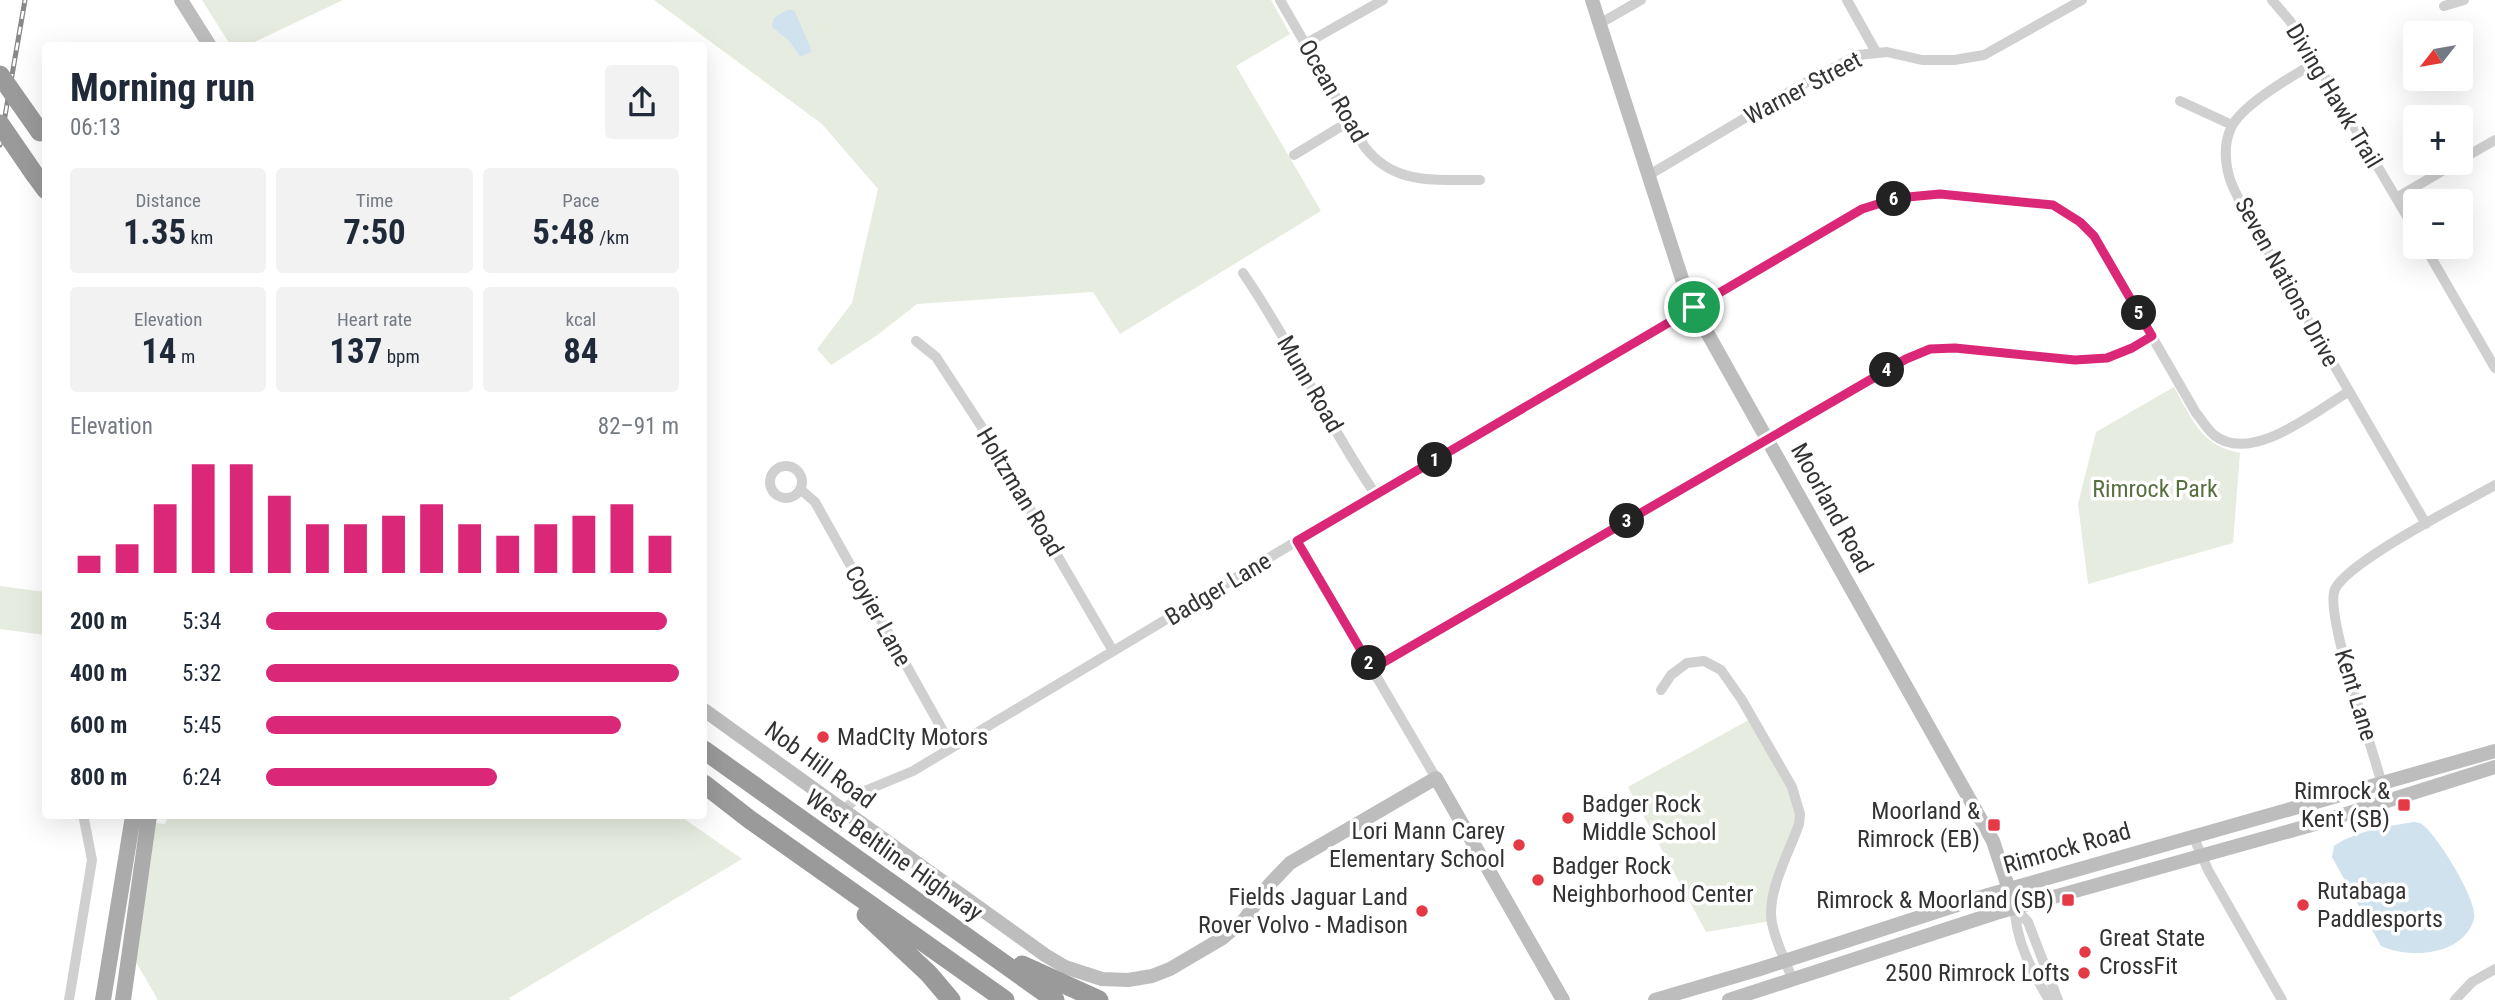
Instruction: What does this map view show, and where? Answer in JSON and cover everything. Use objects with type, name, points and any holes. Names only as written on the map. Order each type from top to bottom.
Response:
[{"type":"highway","points":[[0,75],[42,134]]},
{"type":"highway","points":[[0,124],[40,182]]},
{"type":"highway","name":"West Beltline Highway","points":[[707,752],[1055,1000]]},
{"type":"highway","points":[[707,786],[882,929],[929,974],[951,1000]]},
{"type":"highway","points":[[749,819],[1005,1000]]},
{"type":"highway","points":[[968,938],[1058,983],[1099,1000]]},
{"type":"main road","points":[[103,1000],[133,819]]},
{"type":"main road","points":[[123,1000],[149,819]]},
{"type":"street","points":[[181,0],[207,42]]},
{"type":"street","name":"Ocean Road","points":[[1280,0],[1371,156],[1391,170],[1411,178],[1480,180]]},
{"type":"street","points":[[1305,44],[1383,0]]},
{"type":"street","name":"Moorland Road","points":[[1592,0],[1682,279],[1694,307],[1993,841],[2015,908]]},
{"type":"street","points":[[1600,24],[1641,0]]},
{"type":"street","points":[[1847,0],[1876,52]]},
{"type":"street","name":"Warner Street","points":[[1649,175],[1834,66],[1858,55],[1887,52],[1922,60],[1954,61],[1984,55],[2082,0]]},
{"type":"street","name":"Diving Hawk Trail","points":[[2272,0],[2290,21],[2316,62],[2403,210]]},
{"type":"street","points":[[2444,6],[2464,0]]},
{"type":"street","points":[[2180,101],[2232,125],[2267,93],[2316,62]]},
{"type":"street","points":[[1294,155],[1350,121]]},
{"type":"street","name":"Seven Nations Drive","points":[[2232,125],[2226,142],[2225,157],[2229,178],[2249,220],[2426,524]]},
{"type":"street","points":[[2473,153],[2495,141]]},
{"type":"street","points":[[2396,198],[2436,175]]},
{"type":"street","name":"Badger Lane","points":[[843,810],[867,790],[913,771],[1297,541],[1862,209],[1897,198],[1940,194],[2053,205],[2068,214],[2094,236],[2196,413],[2214,435],[2233,444],[2247,445],[2267,439],[2348,391]]},
{"type":"street","points":[[2431,259],[2495,368]]},
{"type":"street","name":"Munn Road","points":[[1243,272],[1376,495]]},
{"type":"street","points":[[1372,669],[1906,359],[1930,349],[1955,348],[2075,360],[2107,358],[2152,336]]},
{"type":"street","name":"Holtzman Road","points":[[916,341],[936,357],[957,388],[1113,651]]},
{"type":"street","points":[[2426,524],[2495,485]]},
{"type":"street","name":"Coyier Lane","points":[[800,489],[815,502],[952,747]]},
{"type":"street","name":"Kent Lane","points":[[2386,800],[2383,781],[2337,633],[2333,602],[2336,588],[2354,567],[2426,524]]},
{"type":"street","points":[[1297,541],[1563,1000]]},
{"type":"street","points":[[1661,690],[1671,676],[1687,663],[1704,661],[1721,670],[1742,700],[1792,787],[1800,814],[1799,824],[1775,885],[1771,921],[1793,980]]},
{"type":"street","name":"Nob Hill Road","points":[[707,712],[1045,955],[1065,967],[1102,979],[1128,980],[1161,972],[1221,939],[1244,920],[1269,885],[1290,863],[1436,778]]},
{"type":"street","name":"Rimrock Road","points":[[1655,1000],[2008,889],[2495,751]]},
{"type":"street","name":"Rimrock Road","points":[[1729,1000],[2015,908],[2308,826],[2495,767]]},
{"type":"street","points":[[69,1000],[92,860],[84,819]]},
{"type":"street","points":[[2193,836],[2200,855],[2282,1000]]},
{"type":"street","points":[[2015,908],[2015,926],[2049,1000]]},
{"type":"street","points":[[2015,908],[2028,922],[2058,1000]]},
{"type":"street","points":[[2455,1000],[2472,982],[2495,969]]},
{"type":"green space","points":[[202,0],[343,0],[254,42],[228,42]]},
{"type":"green space","points":[[654,0],[1271,0],[1290,34],[1236,66],[1321,211],[1120,334],[1093,292],[917,304],[876,336],[831,365],[817,349],[852,303],[878,189],[822,124]],"holes":[[[787,10],[810,46],[800,57],[789,41],[775,29]]]},
{"type":"green space","name":"Rimrock Park","points":[[2174,387],[2193,420],[2207,437],[2215,444],[2240,453],[2233,543],[2088,584],[2078,504],[2096,432]]},
{"type":"green space","points":[[0,586],[42,592],[42,635],[0,629]]},
{"type":"green space","points":[[1752,718],[1800,814],[1771,921],[1706,932],[1628,787]]},
{"type":"green space","points":[[167,819],[684,819],[742,859],[509,998],[510,1000],[158,1000],[136,962],[156,823],[165,824]]},
{"type":"water","points":[[787,10],[794,10],[810,46],[811,52],[800,57],[789,41],[772,27],[774,18]]},
{"type":"water","points":[[2414,822],[2430,832],[2447,856],[2464,885],[2474,911],[2474,919],[2468,931],[2459,941],[2434,951],[2420,953],[2381,946],[2332,857],[2334,846],[2352,836]]},
{"type":"railway","points":[[0,145],[25,0]]},
{"type":"place","name":"MadCIty Motors","points":[[823,737]]},
{"type":"place","name":"Rimrock & Kent (SB)","points":[[2404,805]]},
{"type":"place","name":"Badger Rock Middle School","points":[[1568,818]]},
{"type":"place","name":"Moorland & Rimrock (EB)","points":[[1994,825]]},
{"type":"place","name":"Lori Mann Carey Elementary School","points":[[1519,845]]},
{"type":"place","name":"Badger Rock Neighborhood Center","points":[[1538,880]]},
{"type":"place","name":"Rimrock & Moorland (SB)","points":[[2068,900]]},
{"type":"place","name":"Rutabaga Paddlesports","points":[[2303,905]]},
{"type":"place","name":"Fields Jaguar Land Rover Volvo - Madison","points":[[1422,911]]},
{"type":"place","name":"Great State CrossFit","points":[[2085,952]]},
{"type":"place","name":"2500 Rimrock Lofts","points":[[2084,973]]},
{"type":"route","points":[[1940,194],[2053,205],[2080,222],[2094,236],[2152,336],[2107,358],[2075,360],[1955,348],[1930,349],[1906,359],[1372,669],[1297,541],[1694,307],[1862,209],[1897,198],[1940,194]]}]
